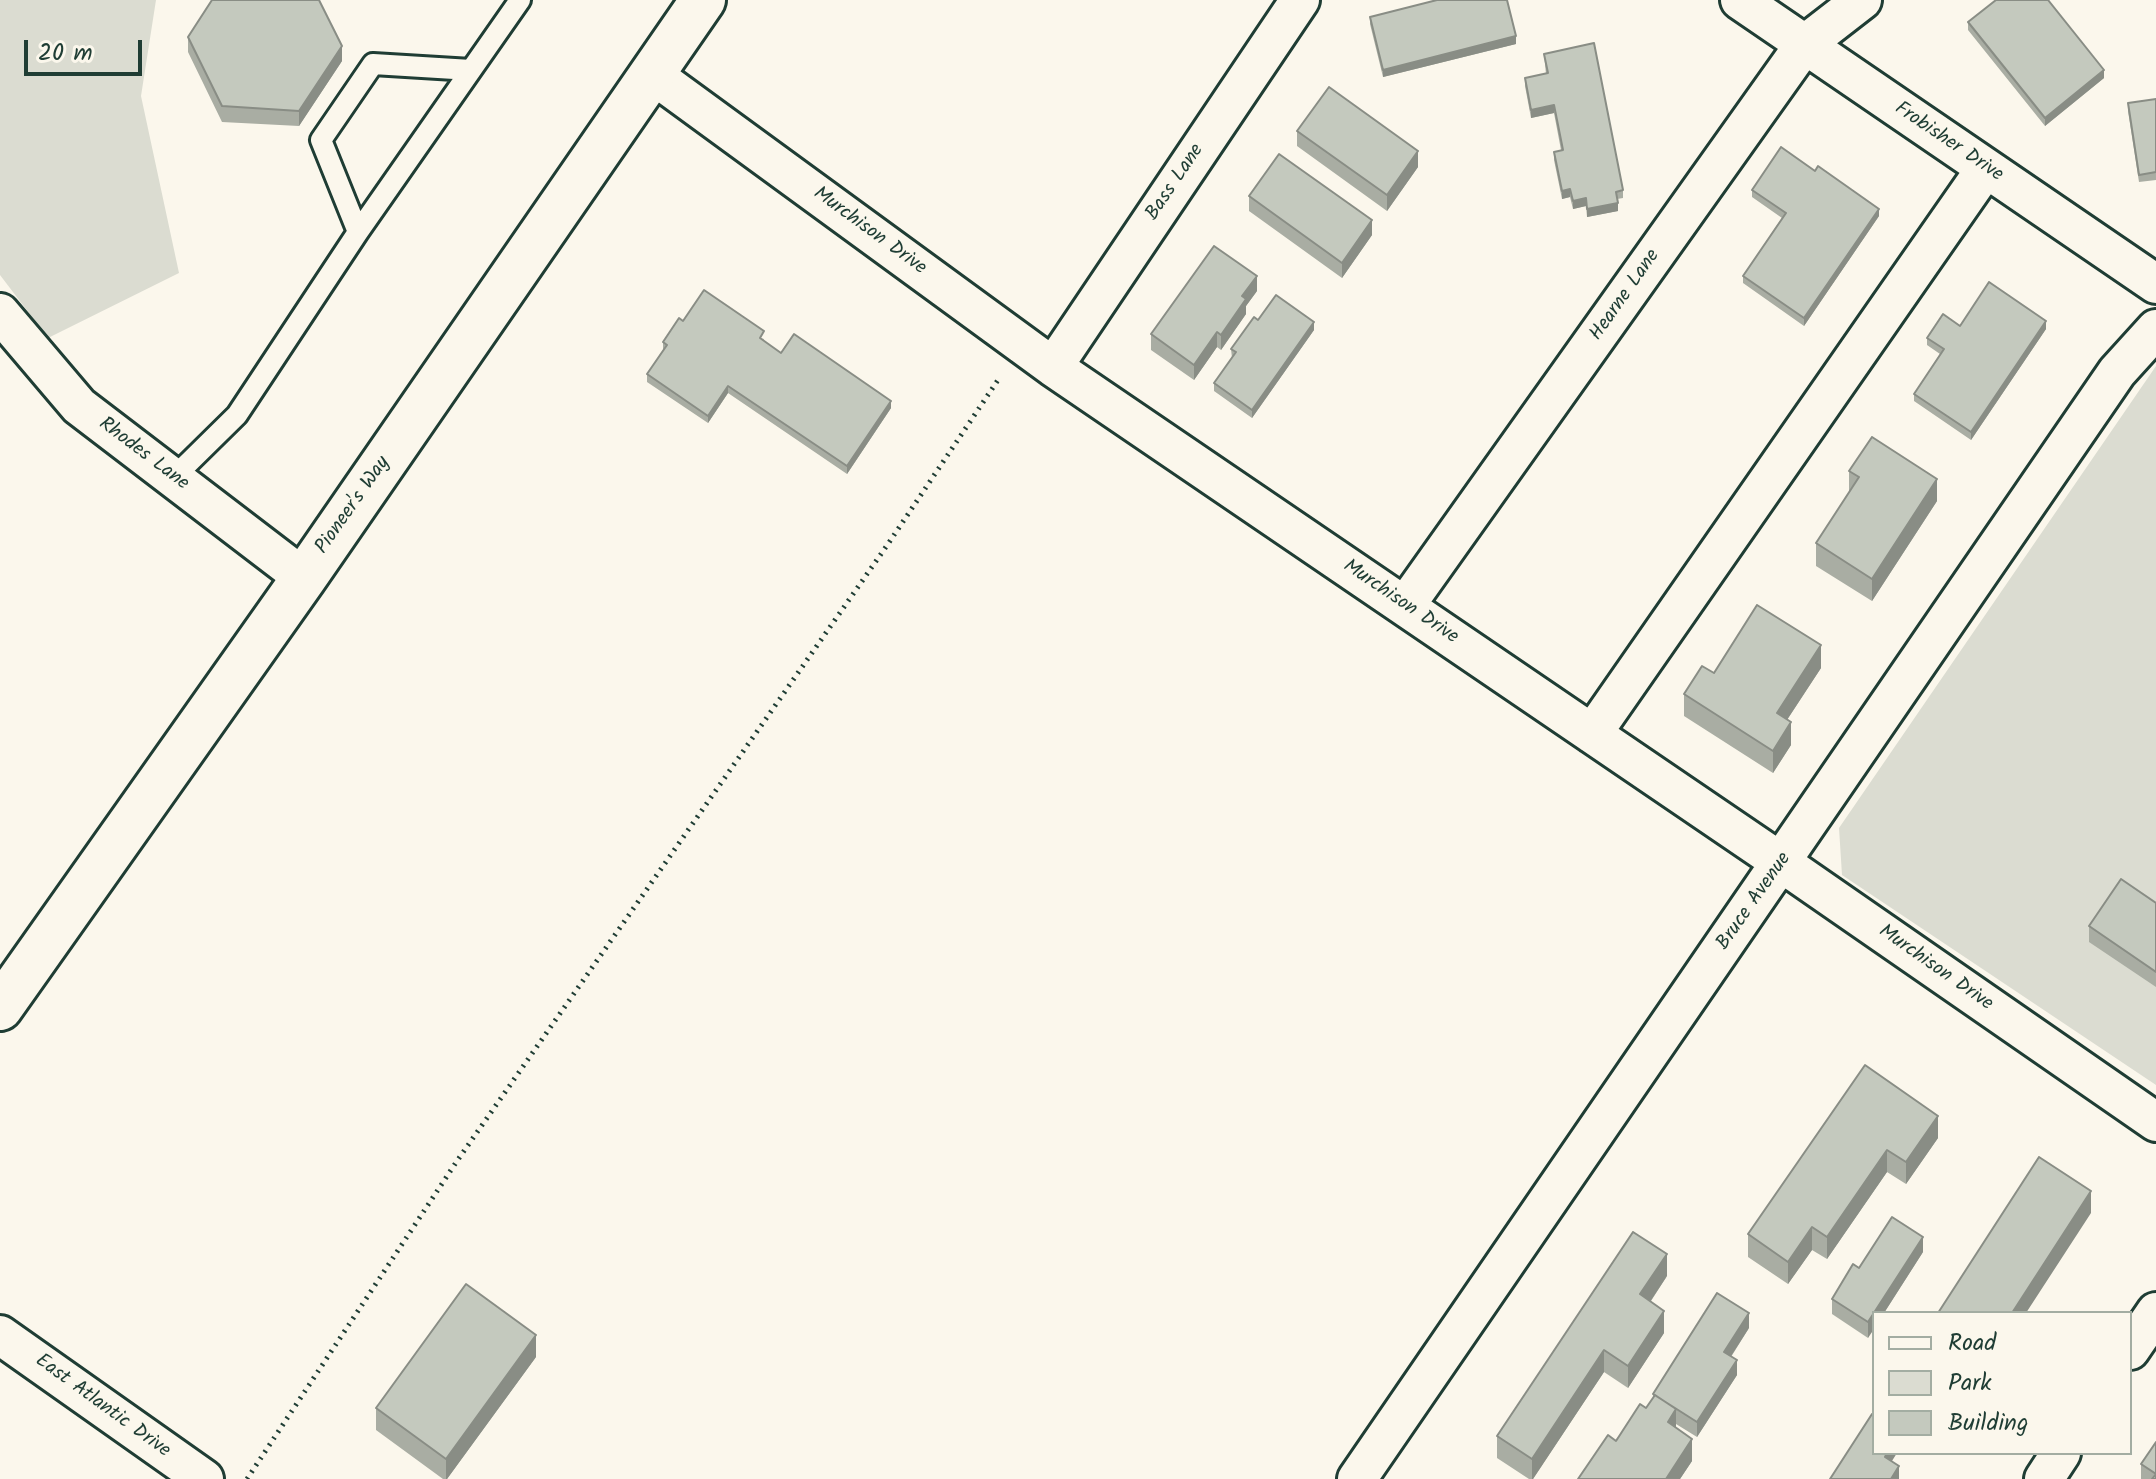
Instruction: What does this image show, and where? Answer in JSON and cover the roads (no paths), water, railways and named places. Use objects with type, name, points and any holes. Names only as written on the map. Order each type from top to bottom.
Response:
[{"type":"main road","name":"Pioneer's Way","points":[[0,1008],[304,578],[703,0]]},
{"type":"street","name":"Bass Lane","points":[[1053,367],[1300,0]]},
{"type":"street","name":"Frobisher Drive","points":[[1740,0],[2156,284]]},
{"type":"street","name":"Hearne Lane","points":[[1405,606],[1804,45],[1862,0]]},
{"type":"street","name":"Murchison Drive","points":[[652,74],[1053,367],[1782,863],[2156,1122]]},
{"type":"street","points":[[1592,734],[1986,168]]},
{"type":"street","name":"Rhodes Lane","points":[[0,313],[79,406],[304,578]]},
{"type":"street","name":"Bruce Avenue","points":[[1357,1479],[2117,372],[2156,329]]},
{"type":"street","points":[[2132,1347],[2156,1312]]},
{"type":"street","name":"East Atlantic Drive","points":[[0,1335],[204,1479]]},
{"type":"street","points":[[2044,1479],[2060,1455]]},
{"type":"lane","points":[[173,478],[237,415],[358,232],[520,0]]},
{"type":"lane","points":[[358,232],[321,140],[373,64],[471,70]]}]
